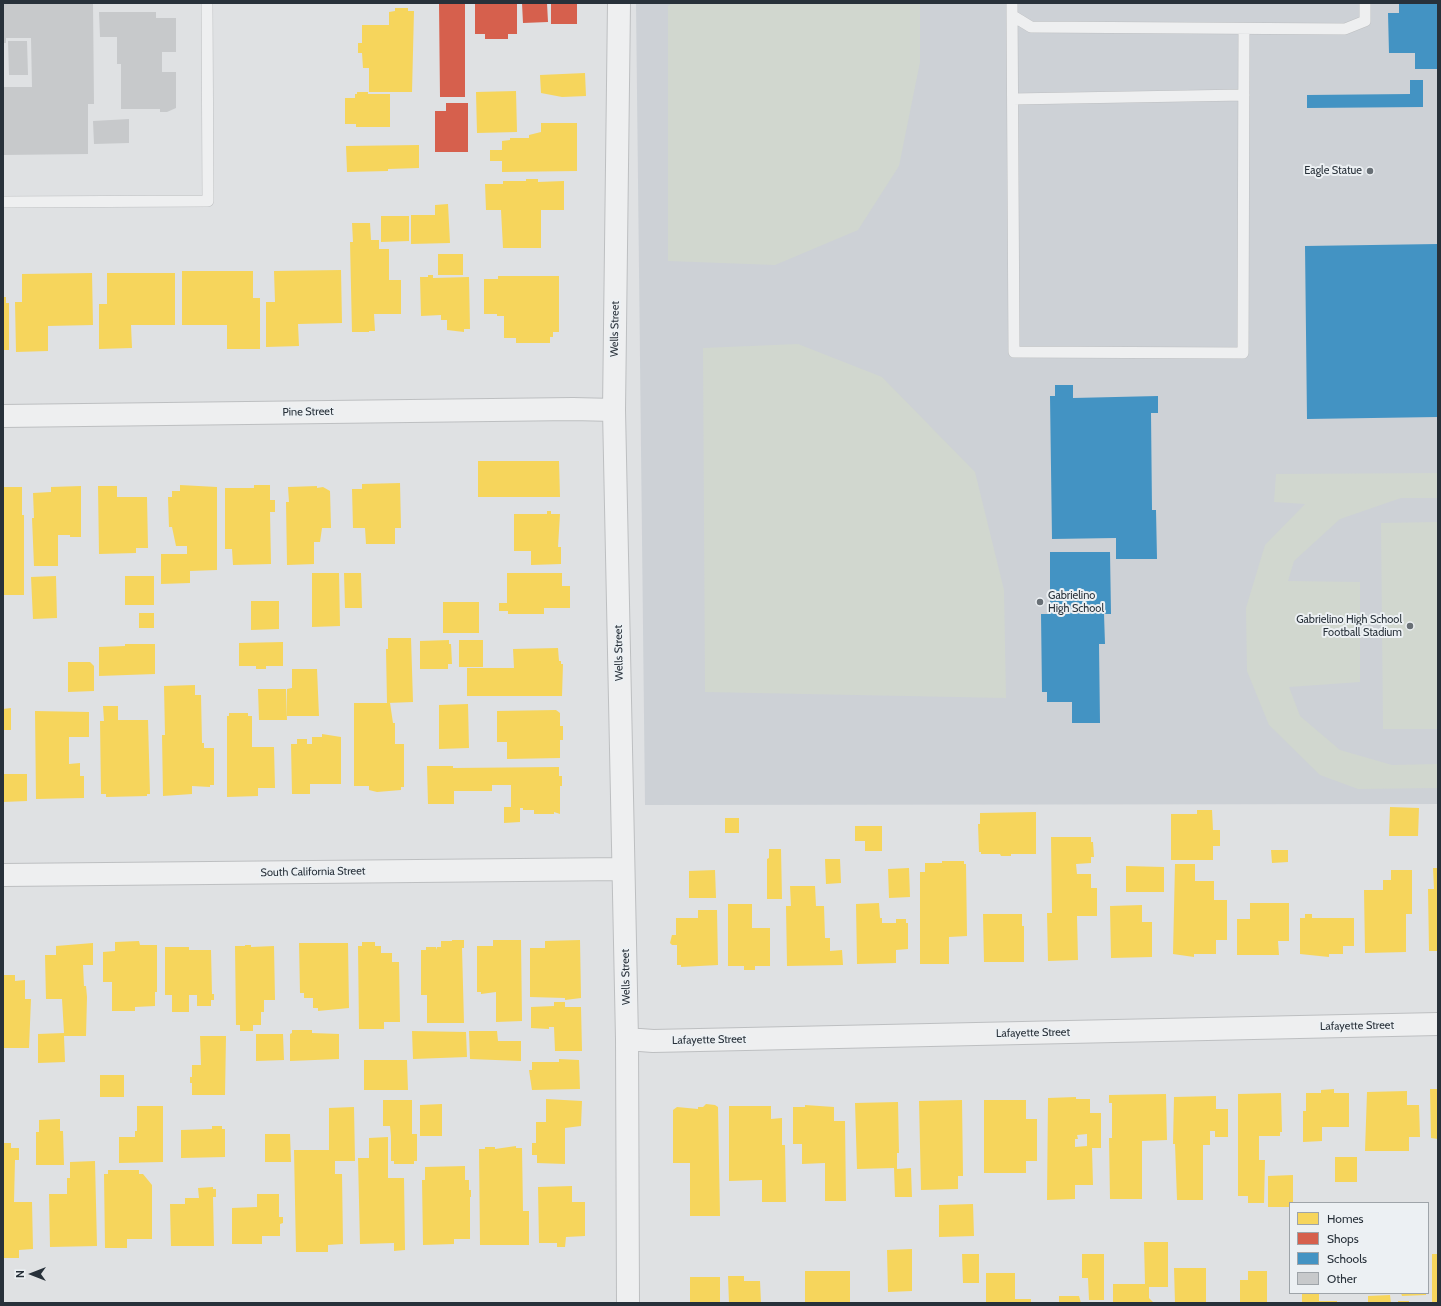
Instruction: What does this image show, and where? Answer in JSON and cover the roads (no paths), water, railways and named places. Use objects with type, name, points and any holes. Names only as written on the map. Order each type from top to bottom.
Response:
[{"type":"street","name":"Wells Street","points":[[619,3],[614,410],[627,1039],[628,1303]]},
{"type":"street","name":"Pine Street","points":[[3,416],[573,409],[614,410]]},
{"type":"street","name":"South California Street","points":[[3,875],[623,869]]},
{"type":"street","name":"Lafayette Street","points":[[627,1039],[653,1041],[1438,1024]]},
{"type":"lane","points":[[3,202],[208,201],[208,3]]},
{"type":"lane","points":[[1012,3],[1014,352],[1243,353],[1244,29]]},
{"type":"lane","points":[[1013,16],[1031,27],[1345,29],[1365,21],[1365,3]]},
{"type":"lane","points":[[1013,98],[1244,95]]},
{"type":"place","name":"Eagle Statue","points":[[1370,171]]},
{"type":"place","name":"Gabrielino High School","points":[[1040,602]]},
{"type":"place","name":"Gabrielino High School Football Stadium","points":[[1410,626]]}]
